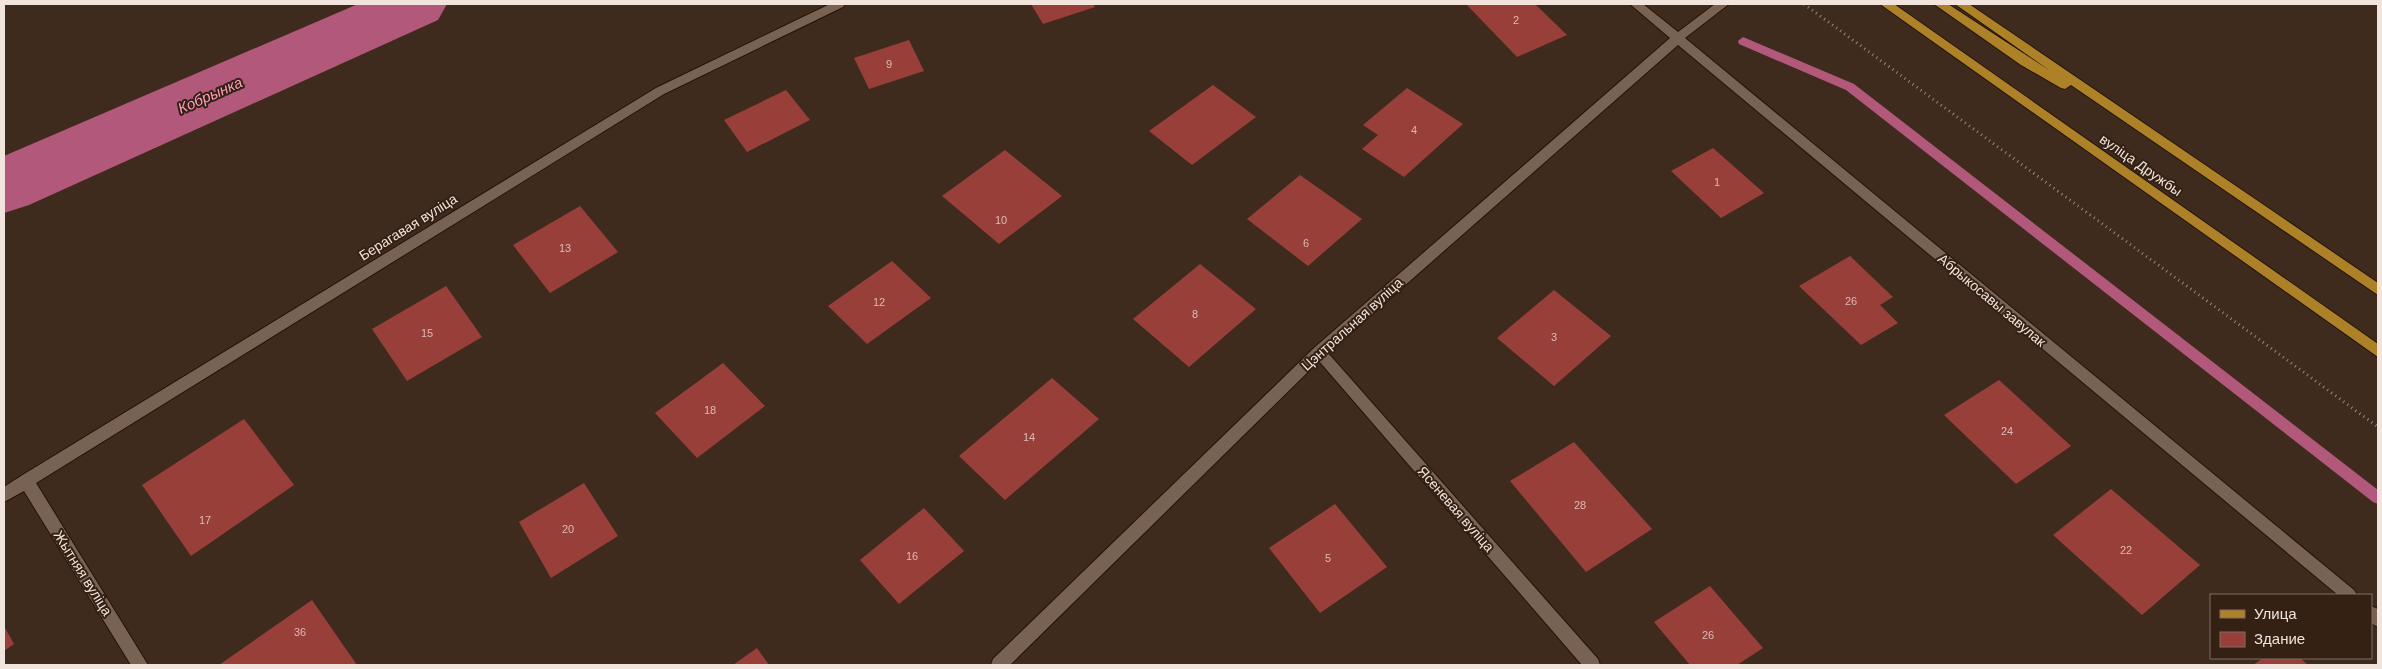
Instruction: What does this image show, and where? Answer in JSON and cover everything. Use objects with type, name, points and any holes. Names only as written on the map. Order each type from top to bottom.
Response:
[{"type":"main road","name":"вуліца Дружбы","points":[[1886,4],[2378,351]]},
{"type":"main road","points":[[1940,4],[2025,62],[2148,132]]},
{"type":"main road","points":[[1961,4],[2378,290]]},
{"type":"street","name":"Берагавая вуліца","points":[[4,495],[660,92],[839,4]]},
{"type":"street","name":"Абрыкосавы завулак","points":[[1636,4],[2348,594]]},
{"type":"street","name":"Цэнтральная вуліца","points":[[999,665],[1319,352],[1678,38],[1723,4]]},
{"type":"street","name":"Ясеневая вуліца","points":[[1319,352],[1592,665]]},
{"type":"street","name":"Жытняя вуліца","points":[[26,481],[140,665]]},
{"type":"path","points":[[1804,4],[2378,427]]},
{"type":"building","points":[[1031,4],[1093,4],[1095,7],[1043,24]]},
{"type":"building","points":[[1466,4],[1535,4],[1567,35],[1517,57]]},
{"type":"building","points":[[909,40],[924,71],[869,89],[854,58]]},
{"type":"building","points":[[1213,85],[1256,117],[1192,165],[1149,131]]},
{"type":"building","points":[[1407,88],[1463,124],[1404,177],[1362,149],[1378,135],[1363,125]]},
{"type":"building","points":[[786,90],[810,120],[747,152],[724,120]]},
{"type":"building","points":[[1713,148],[1764,193],[1721,218],[1671,171]]},
{"type":"building","points":[[1005,150],[1062,196],[999,244],[942,196]]},
{"type":"building","points":[[1300,175],[1362,219],[1308,266],[1247,219]]},
{"type":"building","points":[[580,206],[618,252],[550,293],[513,245]]},
{"type":"building","points":[[1850,256],[1893,297],[1880,305],[1898,323],[1861,345],[1799,286]]},
{"type":"building","points":[[892,261],[931,298],[867,344],[828,306]]},
{"type":"building","points":[[1200,264],[1256,309],[1189,367],[1133,319]]},
{"type":"building","points":[[446,286],[482,337],[407,381],[372,329]]},
{"type":"building","points":[[1554,290],[1611,336],[1554,386],[1497,338]]},
{"type":"building","points":[[723,363],[765,406],[697,458],[655,413]]},
{"type":"building","points":[[1052,378],[1099,419],[1005,500],[959,456]]},
{"type":"building","points":[[1999,380],[2071,446],[2016,484],[1944,415]]},
{"type":"building","points":[[244,419],[294,485],[191,556],[142,485]]},
{"type":"building","points":[[1574,442],[1652,529],[1586,572],[1510,481]]},
{"type":"building","points":[[584,483],[618,536],[551,578],[519,522]]},
{"type":"building","points":[[2111,489],[2200,565],[2142,615],[2053,535]]},
{"type":"building","points":[[1335,504],[1387,567],[1320,613],[1269,548]]},
{"type":"building","points":[[924,508],[964,551],[899,604],[860,560]]},
{"type":"building","points":[[1710,586],[1763,648],[1737,665],[1690,665],[1654,622]]},
{"type":"building","points":[[312,600],[357,665],[219,665]]},
{"type":"building","points":[[4,626],[14,644],[4,651]]},
{"type":"building","points":[[757,648],[769,665],[733,665]]},
{"type":"building","points":[[2262,659],[2301,659],[2308,665],[2253,665]]},
{"type":"waterway","name":"Кобрынка","points":[[4,186],[416,4]]},
{"type":"waterway","points":[[1743,41],[1850,87],[2378,498]]}]
